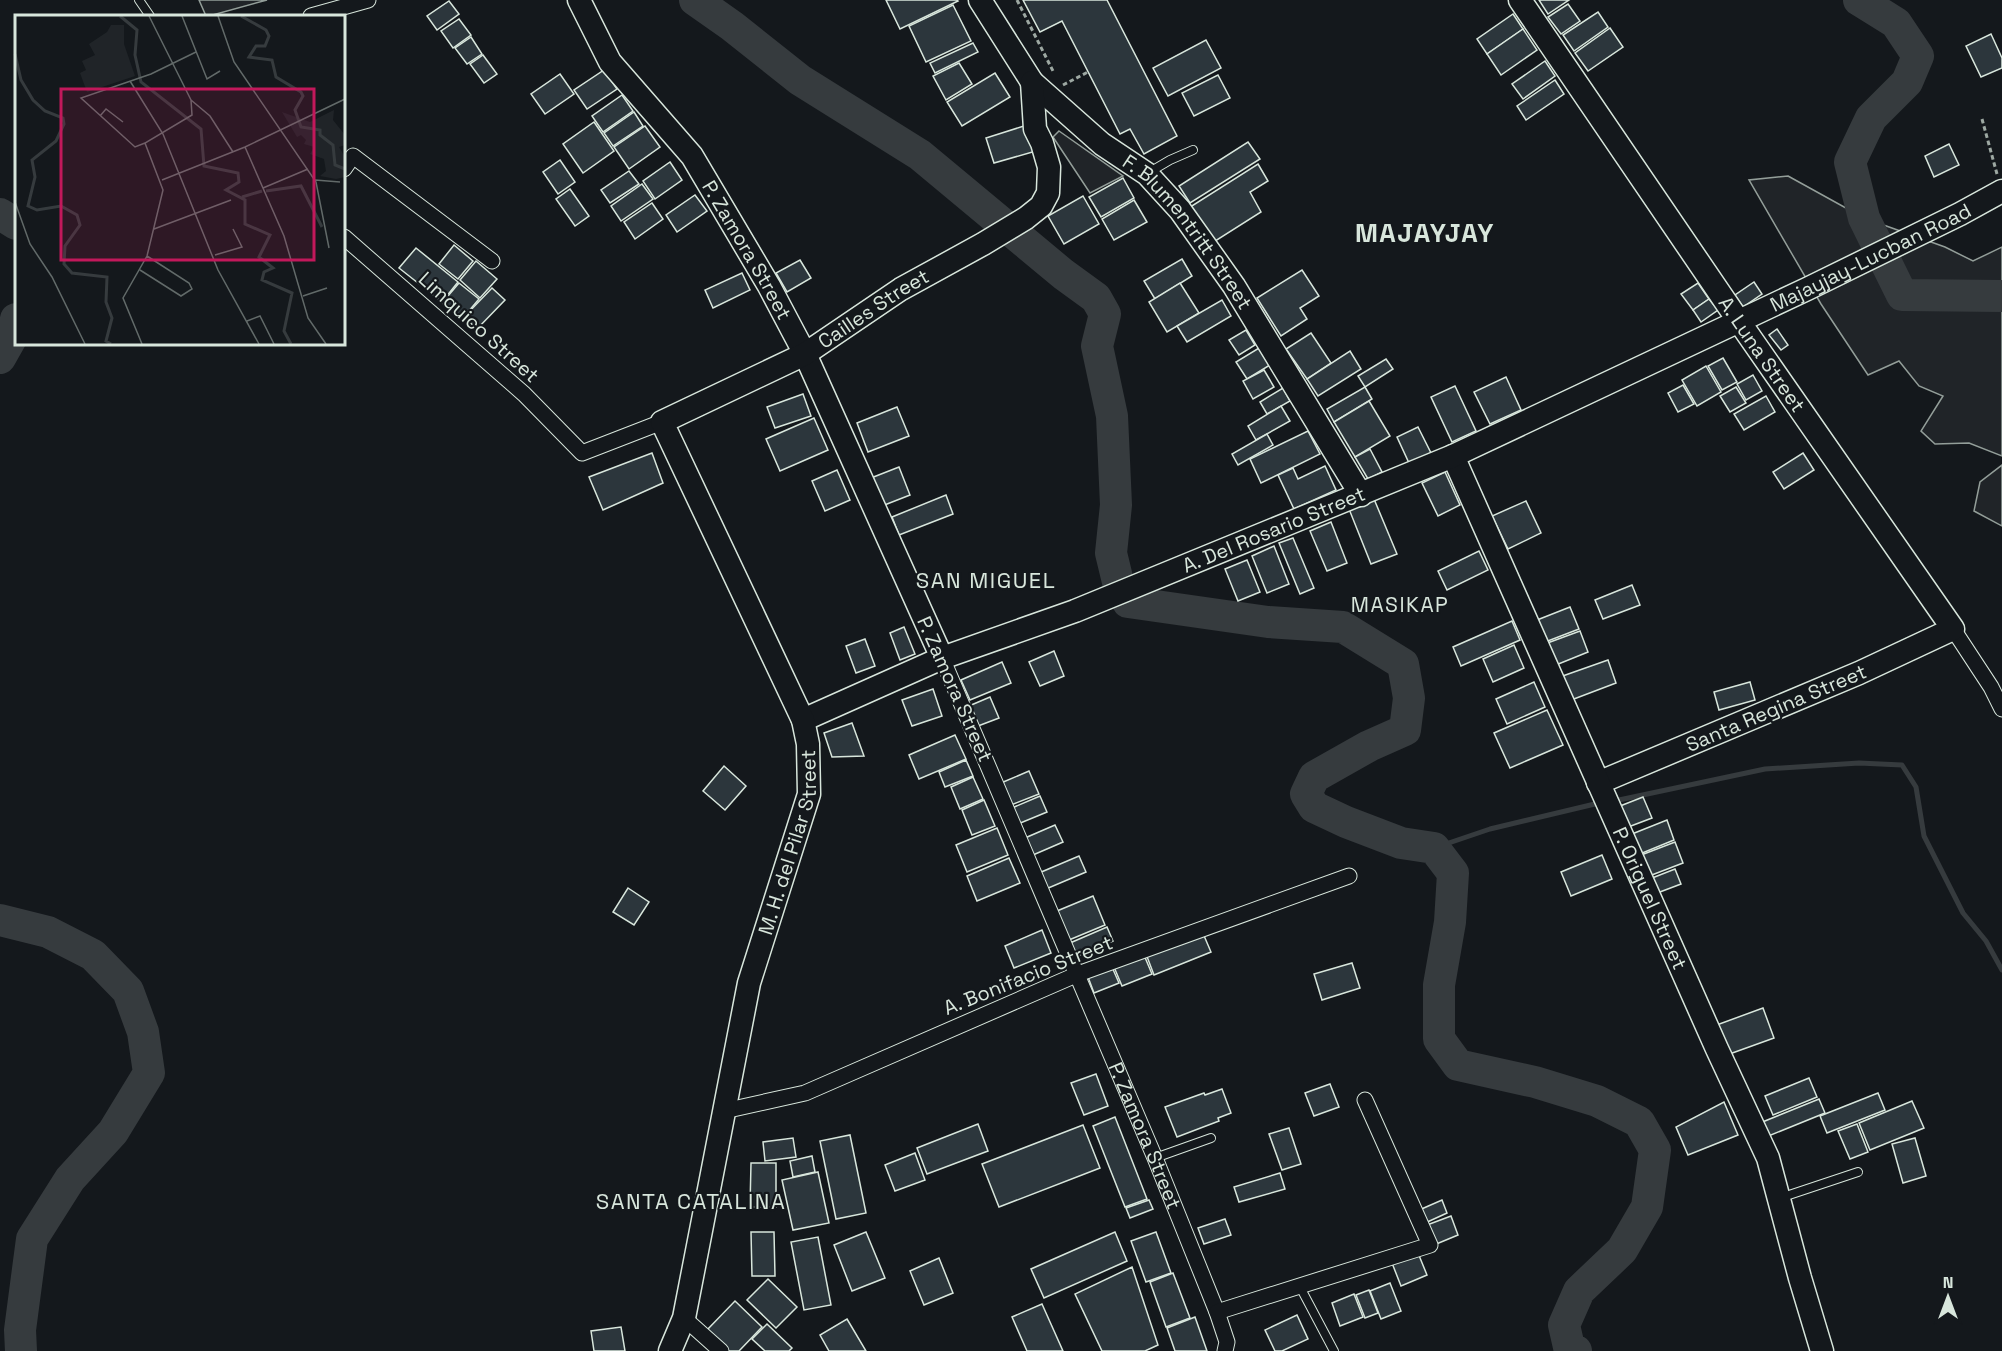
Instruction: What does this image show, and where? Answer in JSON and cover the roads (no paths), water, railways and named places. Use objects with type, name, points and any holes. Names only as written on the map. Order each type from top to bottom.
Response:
[{"type":"main road","name":"P. Zamora Street","points":[[579,0],[610,62],[692,156],[763,275],[806,354],[942,658]]},
{"type":"main road","name":"F. Blumentritt Street","points":[[980,0],[1045,87],[1101,144],[1147,174],[1180,210],[1234,286],[1361,495]]},
{"type":"main road","name":"A. Luna Street","points":[[1520,0],[1738,320],[1953,629]]},
{"type":"main road","name":"Cailles Street","points":[[663,422],[806,354],[901,289],[983,244],[1026,218],[1041,206],[1048,193],[1049,167],[1042,142],[1035,129],[1045,87]]},
{"type":"main road","name":"Majayjay-Lucban Road","points":[[1738,320],[1960,214],[2001,186]]},
{"type":"main road","name":"A. Del Rosario Street","points":[[803,720],[942,658],[1075,611],[1453,456],[1738,320]]},
{"type":"main road","name":"M. H. del Pilar Street","points":[[663,422],[803,720],[808,744],[809,794],[749,983],[684,1318],[670,1351]]},
{"type":"main road","name":"P. Origuel Street","points":[[1453,456],[1716,1049],[1768,1158],[1822,1351]]},
{"type":"main road","name":"Santa Regina Street","points":[[1598,783],[1859,673],[1953,629]]},
{"type":"street","points":[[315,15],[368,0]]},
{"type":"street","points":[[348,152],[492,261]]},
{"type":"street","name":"Limquico Street","points":[[345,238],[524,394],[582,453]]},
{"type":"street","name":"Cailles Street","points":[[582,453],[663,422]]},
{"type":"street","name":"A. Luna Street","points":[[1953,629],[1991,687],[2001,707]]},
{"type":"street","name":"P. Zamora Street","points":[[942,658],[1155,1158],[1217,1312],[1227,1342],[1225,1351]]},
{"type":"street","name":"A. Bonifacio Street","points":[[724,1110],[805,1093],[1078,974],[1349,876]]},
{"type":"street","points":[[1217,1312],[1430,1245],[1365,1100]]},
{"type":"street","points":[[684,1318],[722,1351]]},
{"type":"lane","points":[[139,0],[149,15]]},
{"type":"lane","points":[[1147,174],[1193,150]]},
{"type":"lane","points":[[1155,1158],[1211,1138]]},
{"type":"lane","points":[[1779,1198],[1858,1172]]},
{"type":"lane","points":[[1299,1285],[1334,1351]]},
{"type":"waterway","points":[[695,0],[800,80],[920,155],[1063,274],[1096,298],[1105,314],[1097,346],[1112,416],[1116,505],[1111,553],[1118,582],[1128,602],[1268,622],[1343,627],[1403,664],[1409,698],[1405,730],[1369,746],[1314,777],[1306,794],[1314,807],[1346,822],[1401,843],[1434,848],[1453,873],[1450,922],[1439,985],[1439,1039],[1458,1065],[1535,1082],[1597,1101],[1639,1122],[1655,1150],[1647,1207],[1622,1250],[1579,1291],[1564,1325],[1569,1347],[1576,1351]]},
{"type":"waterway","points":[[1859,0],[1896,23],[1918,56],[1907,82],[1871,118],[1850,162],[1864,218],[1902,295],[2002,296]]},
{"type":"waterway","points":[[0,214],[15,223]]},
{"type":"waterway","points":[[0,358],[13,335],[15,324]]},
{"type":"waterway","points":[[1619,800],[1765,769],[1859,763],[1902,765],[1916,787],[1924,836],[1963,913],[1986,941],[2002,970]]},
{"type":"waterway","points":[[1434,848],[1490,829],[1599,803]]},
{"type":"waterway","points":[[0,920],[48,932],[93,955],[128,991],[143,1032],[149,1073],[113,1132],[70,1179],[32,1239],[20,1330],[21,1351]]},
{"type":"district","name":"MAJAYJAY","points":[[1425,233]]},
{"type":"district","name":"SAN MIGUEL","points":[[986,580]]},
{"type":"district","name":"MASIKAP","points":[[1400,605]]},
{"type":"district","name":"SANTA CATALINA","points":[[691,1201]]}]
